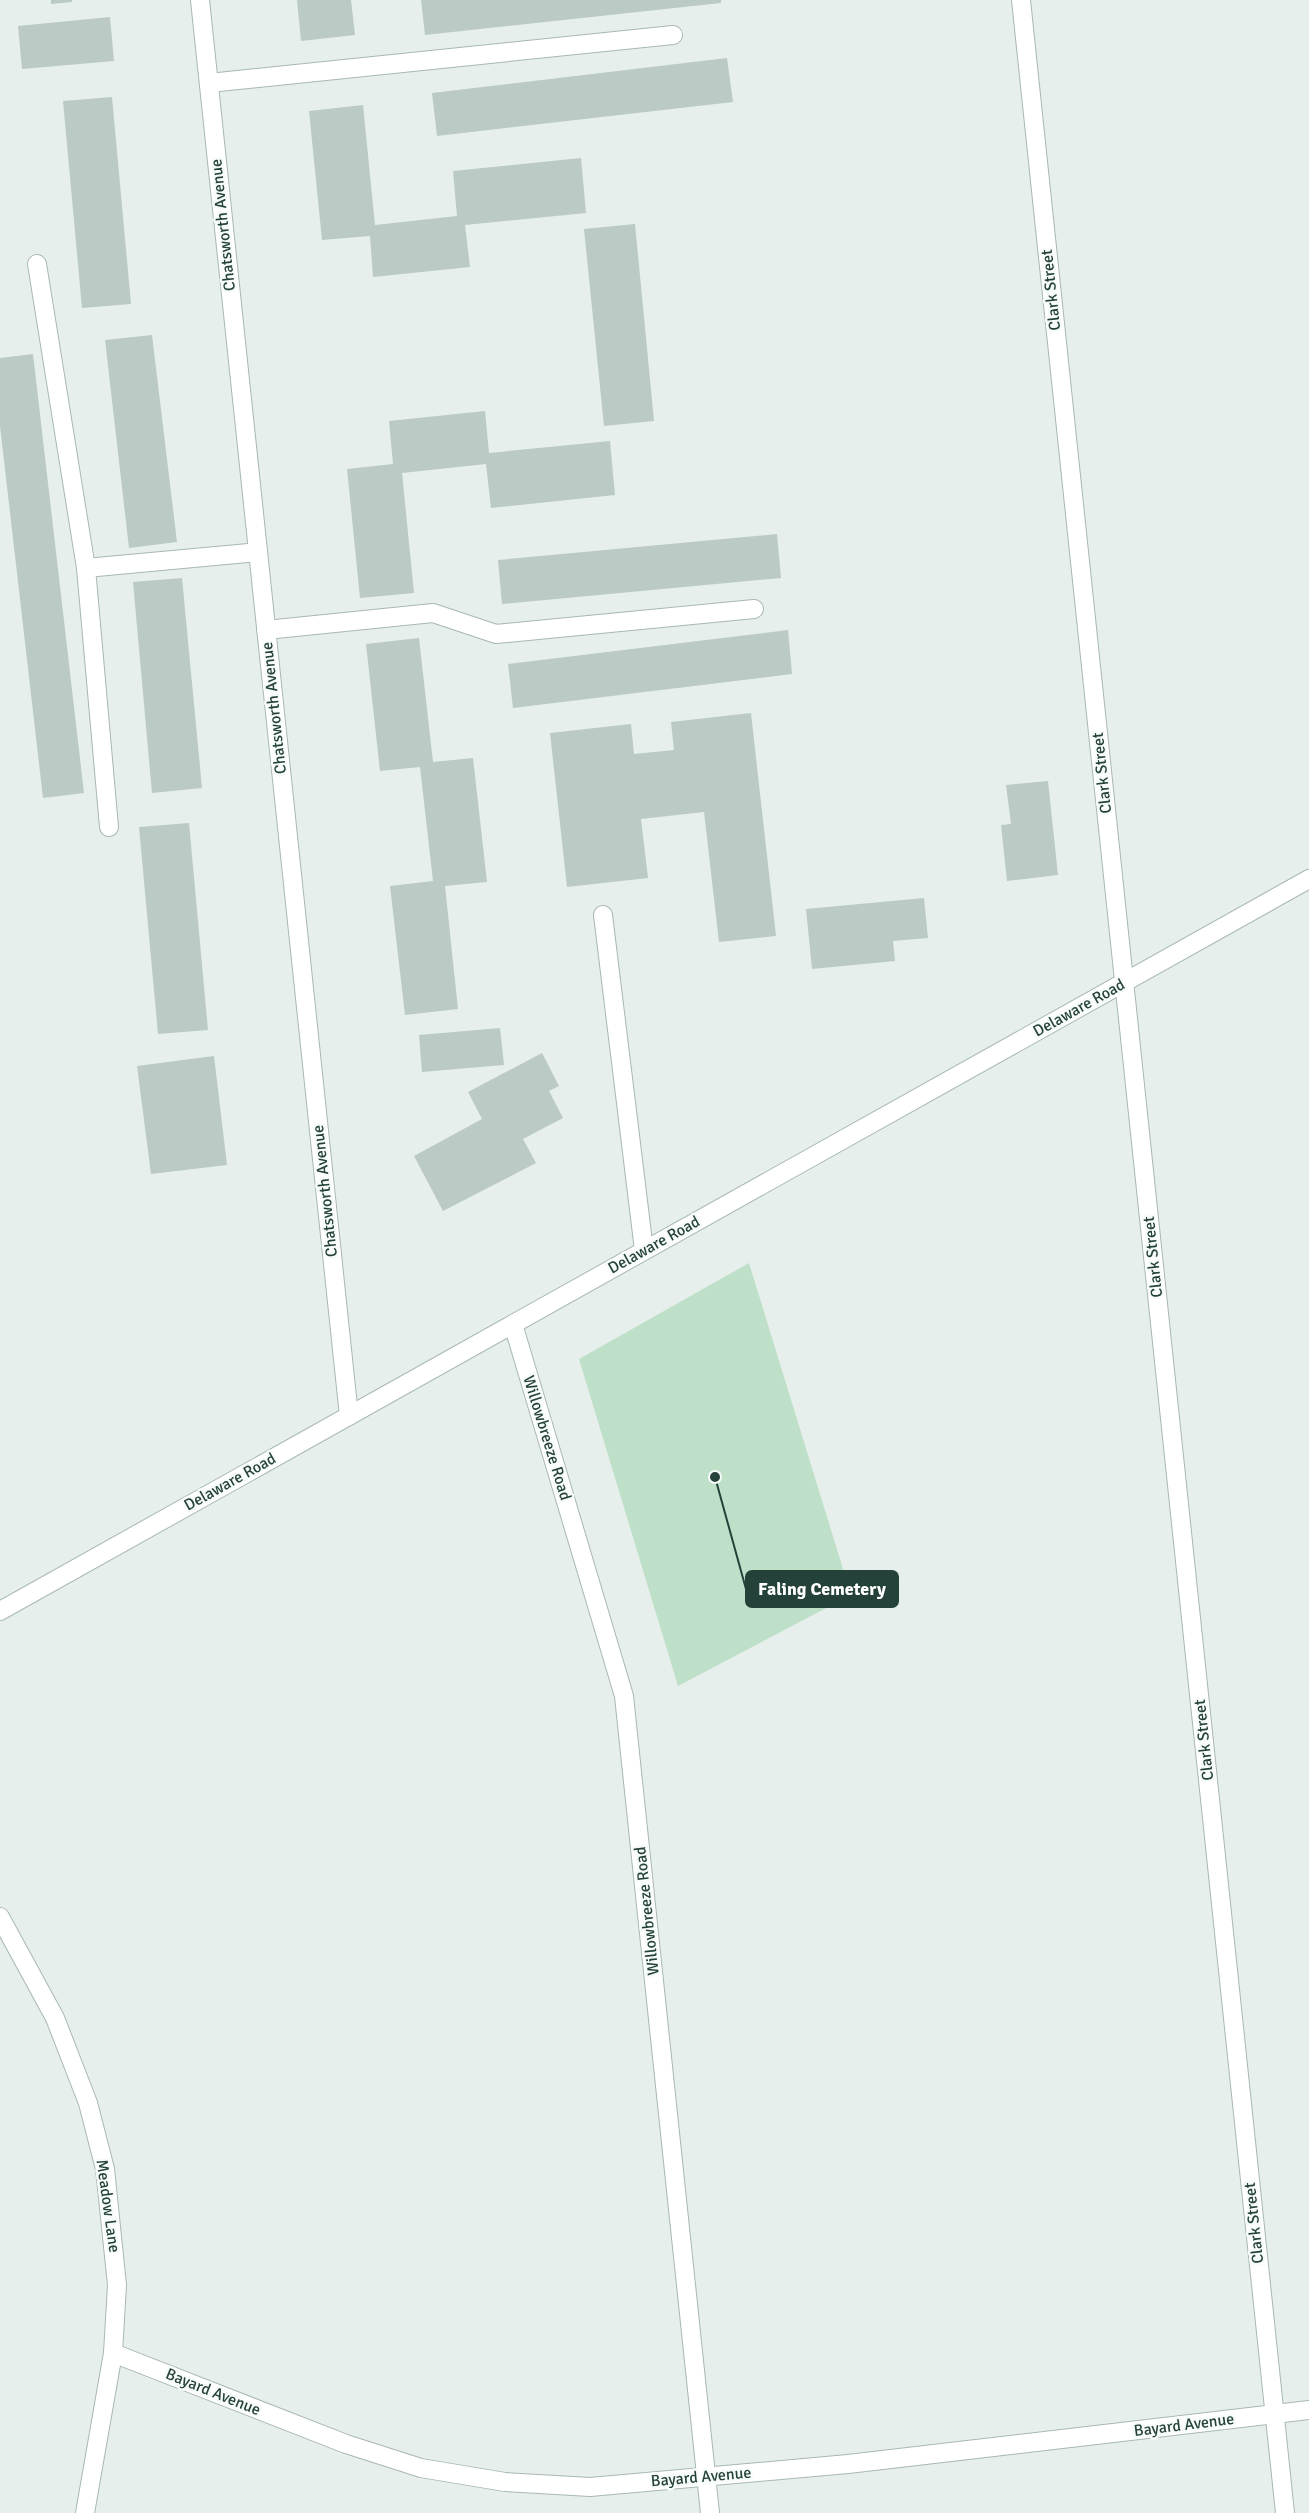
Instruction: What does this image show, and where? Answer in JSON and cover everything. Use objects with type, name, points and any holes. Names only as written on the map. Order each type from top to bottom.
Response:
[{"type":"street","name":"Chatsworth Avenue","points":[[200,0],[349,1416]]},
{"type":"street","name":"Clark Street","points":[[1021,0],[1285,2513]]},
{"type":"street","points":[[209,83],[673,35]]},
{"type":"street","points":[[37,264],[86,568],[109,827]]},
{"type":"street","points":[[86,568],[258,552]]},
{"type":"street","points":[[266,630],[434,613],[496,634],[754,609]]},
{"type":"street","name":"Delaware Road","points":[[0,1611],[1309,879]]},
{"type":"street","points":[[603,915],[644,1250]]},
{"type":"street","name":"Willowbreeze Road","points":[[513,1324],[624,1696],[710,2513]]},
{"type":"street","name":"Meadow Lane","points":[[0,1917],[55,2018],[88,2103],[105,2169],[117,2285],[113,2353],[85,2513]]},
{"type":"street","name":"Bayard Avenue","points":[[113,2353],[346,2444],[421,2468],[505,2482],[590,2487],[848,2464],[1309,2410]]},
{"type":"green space","points":[[749,1263],[851,1595],[678,1686],[579,1359]]},
{"type":"building","points":[[51,0],[72,0],[72,2],[51,4]]},
{"type":"building","points":[[297,0],[351,0],[355,35],[301,41]]},
{"type":"building","points":[[421,0],[721,0],[721,3],[425,35]]},
{"type":"building","points":[[110,17],[114,61],[22,69],[18,26]]},
{"type":"building","points":[[727,58],[733,102],[437,136],[432,93]]},
{"type":"building","points":[[112,97],[131,304],[82,308],[63,101]]},
{"type":"building","points":[[363,105],[375,225],[457,216],[453,171],[581,158],[586,213],[465,225],[470,267],[373,277],[370,236],[322,240],[309,111]]},
{"type":"building","points":[[635,224],[654,421],[604,426],[584,229]]},
{"type":"building","points":[[152,335],[177,542],[129,548],[105,340]]},
{"type":"building","points":[[33,354],[84,793],[43,798],[0,426],[0,358]]},
{"type":"building","points":[[485,411],[489,453],[610,441],[615,495],[491,508],[486,464],[402,473],[414,593],[360,598],[347,469],[393,464],[389,421]]},
{"type":"building","points":[[777,534],[781,578],[502,604],[498,560]]},
{"type":"building","points":[[182,578],[202,788],[152,793],[133,582]]},
{"type":"building","points":[[788,630],[792,674],[513,708],[508,664]]},
{"type":"building","points":[[419,638],[433,762],[473,758],[487,882],[445,886],[458,1009],[405,1015],[390,886],[433,881],[420,767],[380,771],[366,644]]},
{"type":"building","points":[[751,713],[776,936],[719,942],[704,812],[641,819],[648,878],[567,887],[550,733],[631,724],[634,754],[674,750],[671,722]]},
{"type":"building","points":[[1048,781],[1058,875],[1007,881],[1001,825],[1011,824],[1006,785]]},
{"type":"building","points":[[189,823],[208,1030],[158,1034],[139,827]]},
{"type":"building","points":[[924,898],[928,938],[893,941],[895,961],[812,969],[806,909]]},
{"type":"building","points":[[500,1028],[504,1065],[422,1072],[419,1035]]},
{"type":"building","points":[[542,1053],[559,1086],[549,1091],[563,1118],[523,1139],[536,1163],[443,1211],[414,1156],[482,1119],[468,1092]]},
{"type":"building","points":[[214,1056],[227,1165],[151,1174],[137,1066]]},
{"type":"place","name":"Faling Cemetery","points":[[715,1477]]}]
